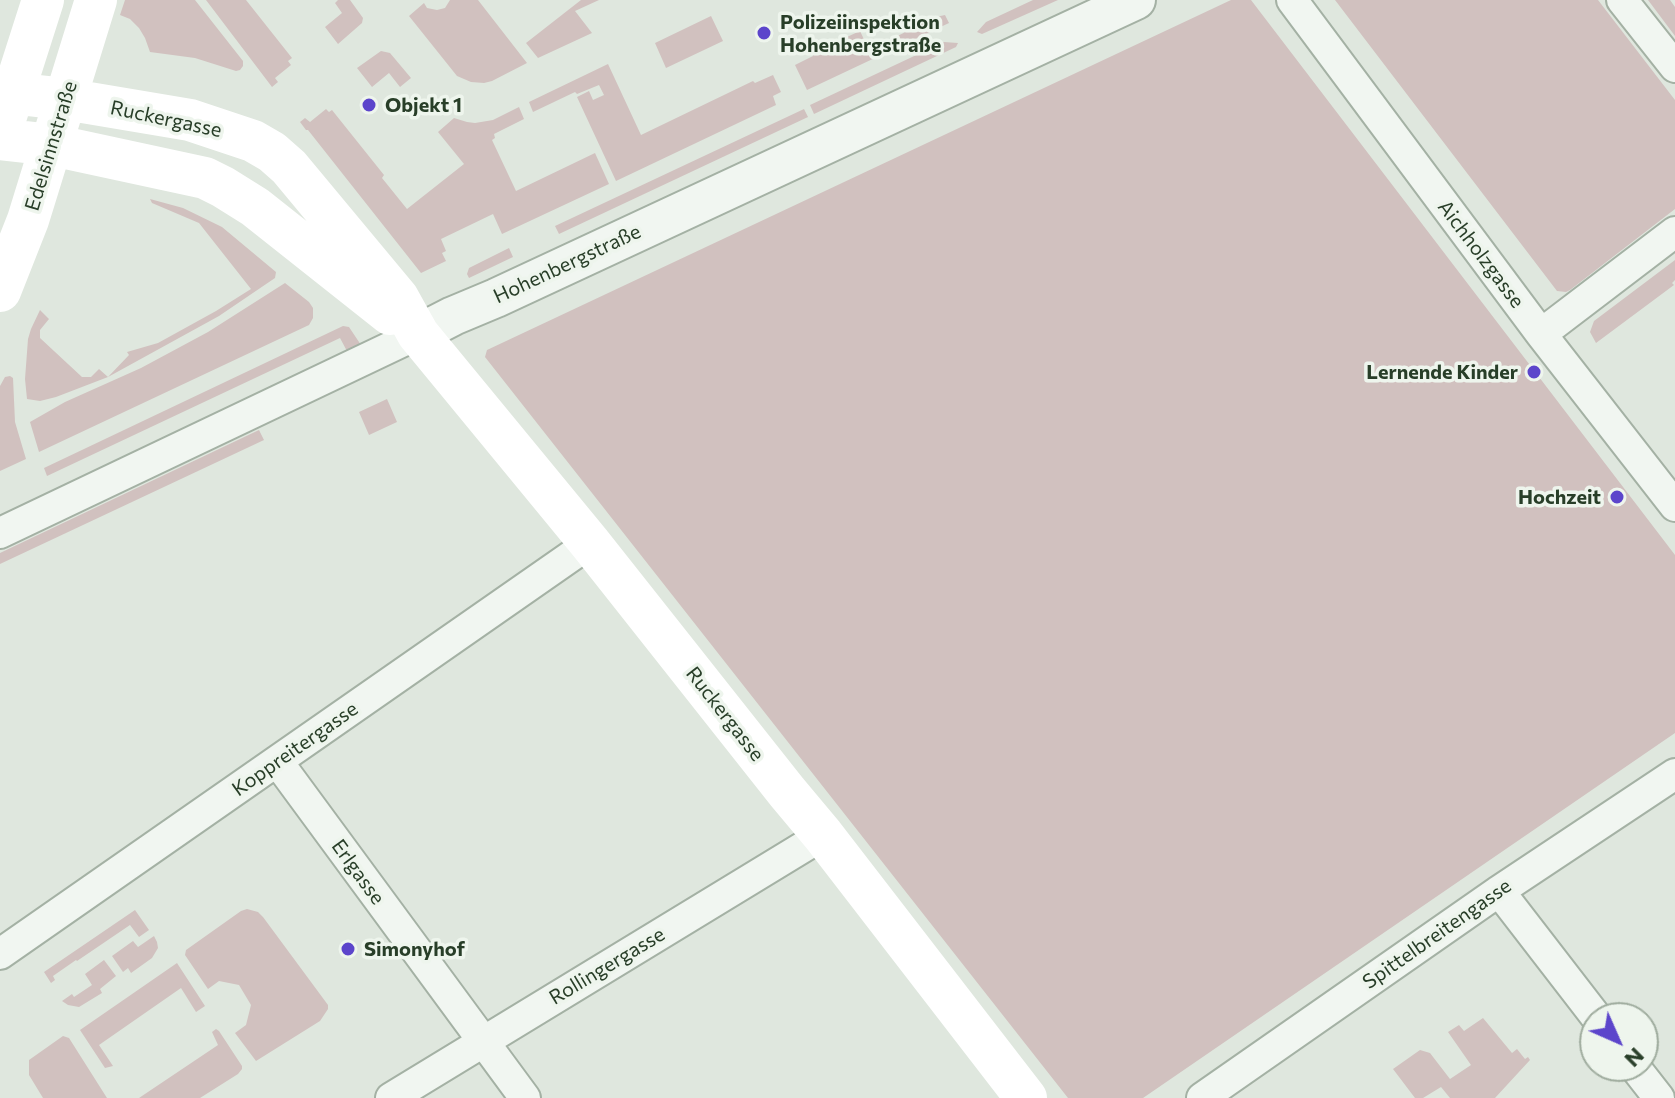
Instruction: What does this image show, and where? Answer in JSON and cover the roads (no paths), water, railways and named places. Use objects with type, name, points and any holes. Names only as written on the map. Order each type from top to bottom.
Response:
[{"type":"main road","points":[[0,137],[7,92],[43,0]]},
{"type":"main road","name":"Edelsinnstraße","points":[[0,291],[21,240],[96,0]]},
{"type":"main road","name":"Ruckergasse","points":[[7,92],[190,120],[253,141],[289,167],[398,298],[418,334],[823,835],[1026,1098]]},
{"type":"main road","name":"Ruckergasse","points":[[0,137],[205,178],[255,207],[418,334]]},
{"type":"street","name":"Hohenbergstraße","points":[[0,533],[453,316],[1136,0]]},
{"type":"street","name":"Aichholzgasse","points":[[1292,0],[1541,334],[1675,506]]},
{"type":"street","points":[[1622,0],[1675,67]]},
{"type":"street","points":[[1541,334],[1675,232]]},
{"type":"street","name":"Koppreitergasse","points":[[0,954],[590,543]]},
{"type":"street","name":"Erlgasse","points":[[277,761],[525,1098]]},
{"type":"street","name":"Spittelbreitengasse","points":[[1202,1098],[1499,891],[1675,774]]},
{"type":"street","name":"Rollingergasse","points":[[391,1098],[823,835]]},
{"type":"street","points":[[1499,891],[1585,1002]]},
{"type":"street","points":[[1646,1082],[1659,1098]]},
{"type":"place","name":"Polizeiinspektion Hohenbergstraße","points":[[764,33]]},
{"type":"place","name":"Objekt 1","points":[[369,105]]},
{"type":"place","name":"Lernende Kinder","points":[[1534,372]]},
{"type":"place","name":"Hochzeit","points":[[1617,497]]},
{"type":"place","name":"Simonyhof","points":[[348,949]]}]
